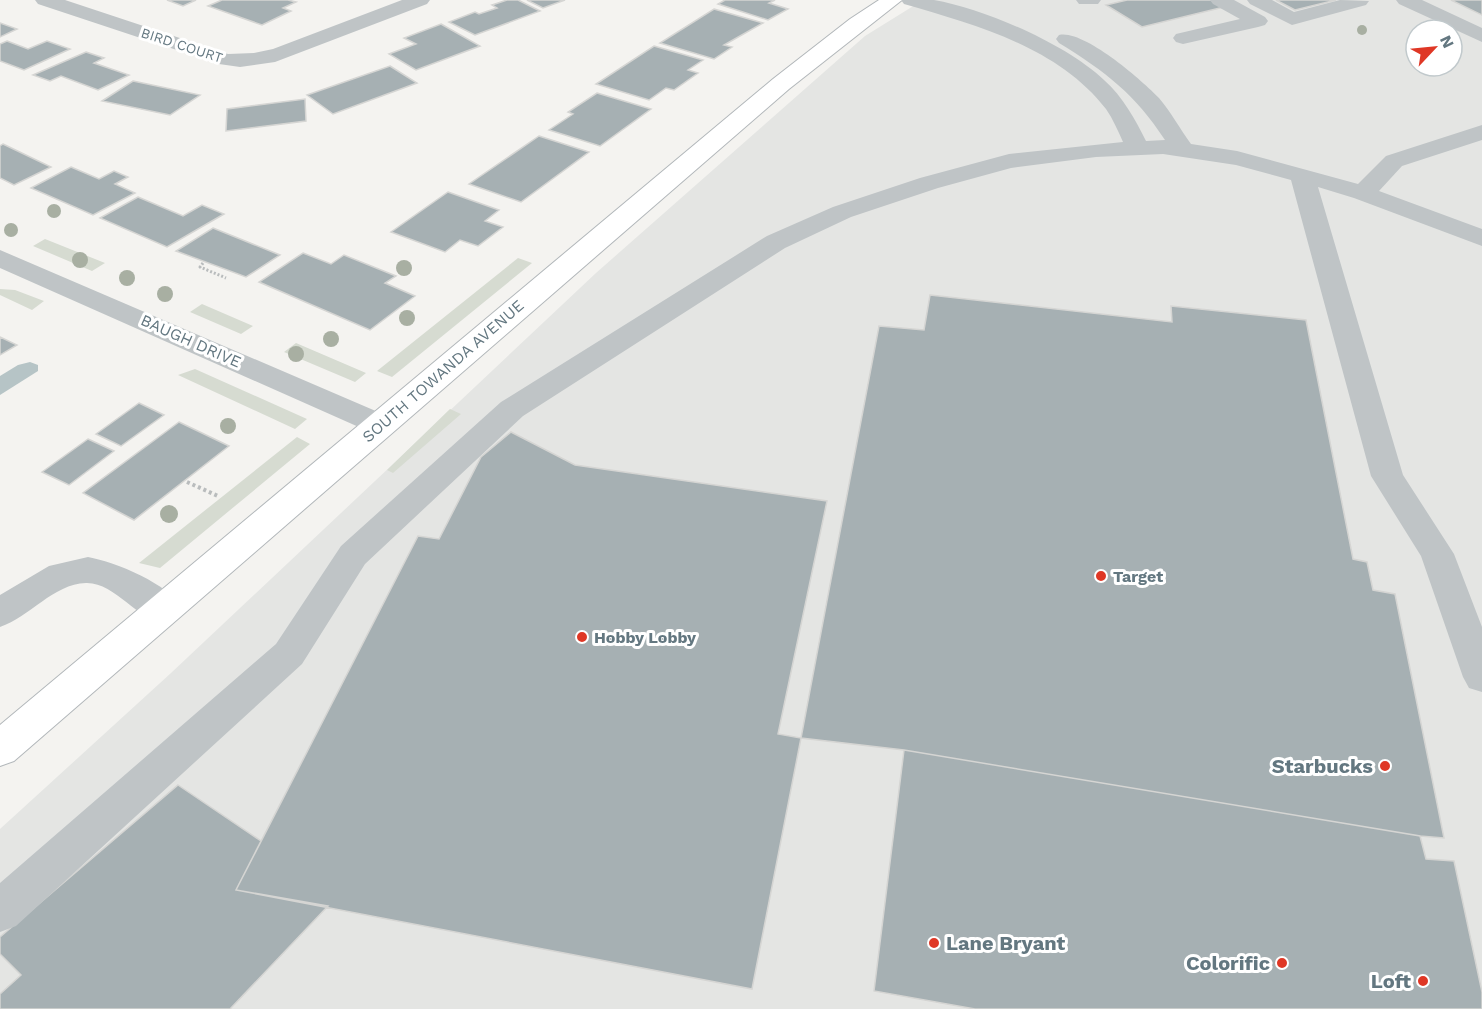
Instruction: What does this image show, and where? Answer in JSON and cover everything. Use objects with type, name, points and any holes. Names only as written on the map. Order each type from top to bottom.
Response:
[{"type":"main road","name":"SOUTH TOWANDA AVENUE","points":[[0,749],[789,77],[857,23],[892,0]]},
{"type":"street","name":"BIRD COURT","points":[[45,0],[238,62],[282,54],[420,0]]},
{"type":"street","points":[[911,0],[995,26],[1038,45],[1066,62],[1097,87],[1116,107],[1138,148]]},
{"type":"street","points":[[965,0],[1025,20],[1066,39],[1103,61],[1151,104],[1183,149]]},
{"type":"street","points":[[1086,0],[1091,0]]},
{"type":"street","points":[[1183,38],[1258,21],[1220,0]]},
{"type":"street","points":[[1257,0],[1292,19],[1359,1],[1356,0]]},
{"type":"street","points":[[1406,0],[1482,36]]},
{"type":"street","points":[[1363,193],[1394,161],[1478,136]]},
{"type":"street","points":[[0,912],[289,654],[353,555],[512,409],[776,242],[842,212],[929,183],[1009,161],[1096,150],[1163,147],[1237,158],[1302,175],[1363,193],[1482,238]]},
{"type":"street","points":[[1302,175],[1387,476],[1437,554],[1482,677]]},
{"type":"street","name":"BAUGH DRIVE","points":[[4,264],[381,425]]},
{"type":"street","points":[[0,613],[53,578],[88,571],[99,571],[165,609]]},
{"type":"path","points":[[203,263],[200,267],[226,278]]},
{"type":"path","points":[[187,482],[218,496]]},
{"type":"shaded area","points":[[923,0],[1482,0],[1482,1009],[0,1009],[0,829],[171,673],[596,273],[865,36]]},
{"type":"shaded area","points":[[45,239],[105,263],[92,271],[33,246]]},
{"type":"shaded area","points":[[518,258],[532,263],[392,377],[377,371]]},
{"type":"shaded area","points":[[0,289],[15,290],[44,301],[32,310],[0,295]]},
{"type":"shaded area","points":[[202,304],[253,326],[241,334],[190,312]]},
{"type":"shaded area","points":[[296,343],[366,373],[355,382],[284,352]]},
{"type":"shaded area","points":[[30,362],[38,365],[38,371],[0,395],[0,376],[18,365]]},
{"type":"shaded area","points":[[195,369],[307,419],[295,429],[178,375]]},
{"type":"shaded area","points":[[450,409],[461,414],[393,473],[387,470]]},
{"type":"shaded area","points":[[297,437],[310,444],[160,568],[139,563]]},
{"type":"building","points":[[167,0],[196,0],[183,6]]},
{"type":"building","points":[[222,0],[296,2],[283,8],[291,11],[262,25],[208,6]]},
{"type":"building","points":[[507,0],[518,0],[540,11],[475,35],[449,22],[475,12],[479,14],[497,8],[492,5]]},
{"type":"building","points":[[527,0],[565,0],[543,8]]},
{"type":"building","points":[[725,0],[775,0],[769,3],[788,9],[768,20],[718,4]]},
{"type":"building","points":[[1127,0],[1211,0],[1224,7],[1142,27],[1106,5]]},
{"type":"building","points":[[1276,0],[1336,0],[1295,10]]},
{"type":"building","points":[[1451,0],[1482,0],[1482,15]]},
{"type":"building","points":[[714,9],[763,23],[724,45],[732,47],[714,59],[660,43]]},
{"type":"building","points":[[0,23],[17,29],[0,37]]},
{"type":"building","points":[[441,24],[480,46],[416,70],[389,54],[416,44],[404,38]]},
{"type":"building","points":[[7,41],[28,49],[47,41],[70,49],[24,70],[0,61],[0,44]]},
{"type":"building","points":[[654,46],[703,60],[688,70],[698,73],[674,90],[666,88],[649,100],[596,84]]},
{"type":"building","points":[[86,52],[104,58],[94,63],[129,75],[98,90],[61,76],[50,81],[33,75]]},
{"type":"building","points":[[390,66],[417,83],[333,114],[307,95]]},
{"type":"building","points":[[133,81],[200,95],[170,115],[102,101]]},
{"type":"building","points":[[597,93],[651,109],[600,146],[549,130],[573,114],[568,112]]},
{"type":"building","points":[[305,99],[306,121],[226,131],[227,109]]},
{"type":"building","points":[[539,136],[589,152],[521,202],[469,184]]},
{"type":"building","points":[[3,144],[51,167],[14,185],[0,178],[0,146]]},
{"type":"building","points":[[71,167],[99,179],[114,171],[128,177],[115,184],[135,193],[93,215],[31,188]]},
{"type":"building","points":[[448,192],[499,210],[485,221],[503,227],[478,246],[460,240],[445,252],[391,232]]},
{"type":"building","points":[[138,197],[183,216],[202,205],[224,214],[167,247],[100,218]]},
{"type":"building","points":[[213,228],[280,255],[246,277],[176,251]]},
{"type":"building","points":[[303,253],[331,264],[344,255],[396,276],[385,283],[415,296],[370,330],[259,282]]},
{"type":"building","name":"Target","points":[[930,295],[1172,322],[1171,306],[1306,320],[1353,559],[1367,562],[1373,590],[1395,594],[1444,838],[1420,836],[904,750],[801,738],[879,326],[924,330]]},
{"type":"building","points":[[0,337],[17,345],[0,355]]},
{"type":"building","points":[[139,403],[164,415],[121,446],[96,434]]},
{"type":"building","points":[[179,422],[229,446],[134,520],[83,493]]},
{"type":"building","name":"Hobby Lobby","points":[[511,432],[575,465],[827,501],[778,734],[801,738],[752,989],[236,890],[418,536],[439,539],[481,457]]},
{"type":"building","points":[[88,439],[114,451],[69,485],[42,472]]},
{"type":"building","points":[[904,750],[1420,836],[1426,859],[1454,861],[1482,992],[1482,1009],[975,1009],[874,991]]},
{"type":"building","points":[[178,785],[261,841],[236,890],[328,906],[230,1009],[0,1009],[0,994],[21,975],[0,954],[0,937]]},
{"type":"place","name":"Target","points":[[1101,576]]},
{"type":"place","name":"Hobby Lobby","points":[[582,637]]},
{"type":"place","name":"Starbucks","points":[[1385,766]]},
{"type":"place","name":"Lane Bryant","points":[[934,943]]},
{"type":"place","name":"Colorific","points":[[1282,963]]},
{"type":"place","name":"Loft","points":[[1423,981]]}]
